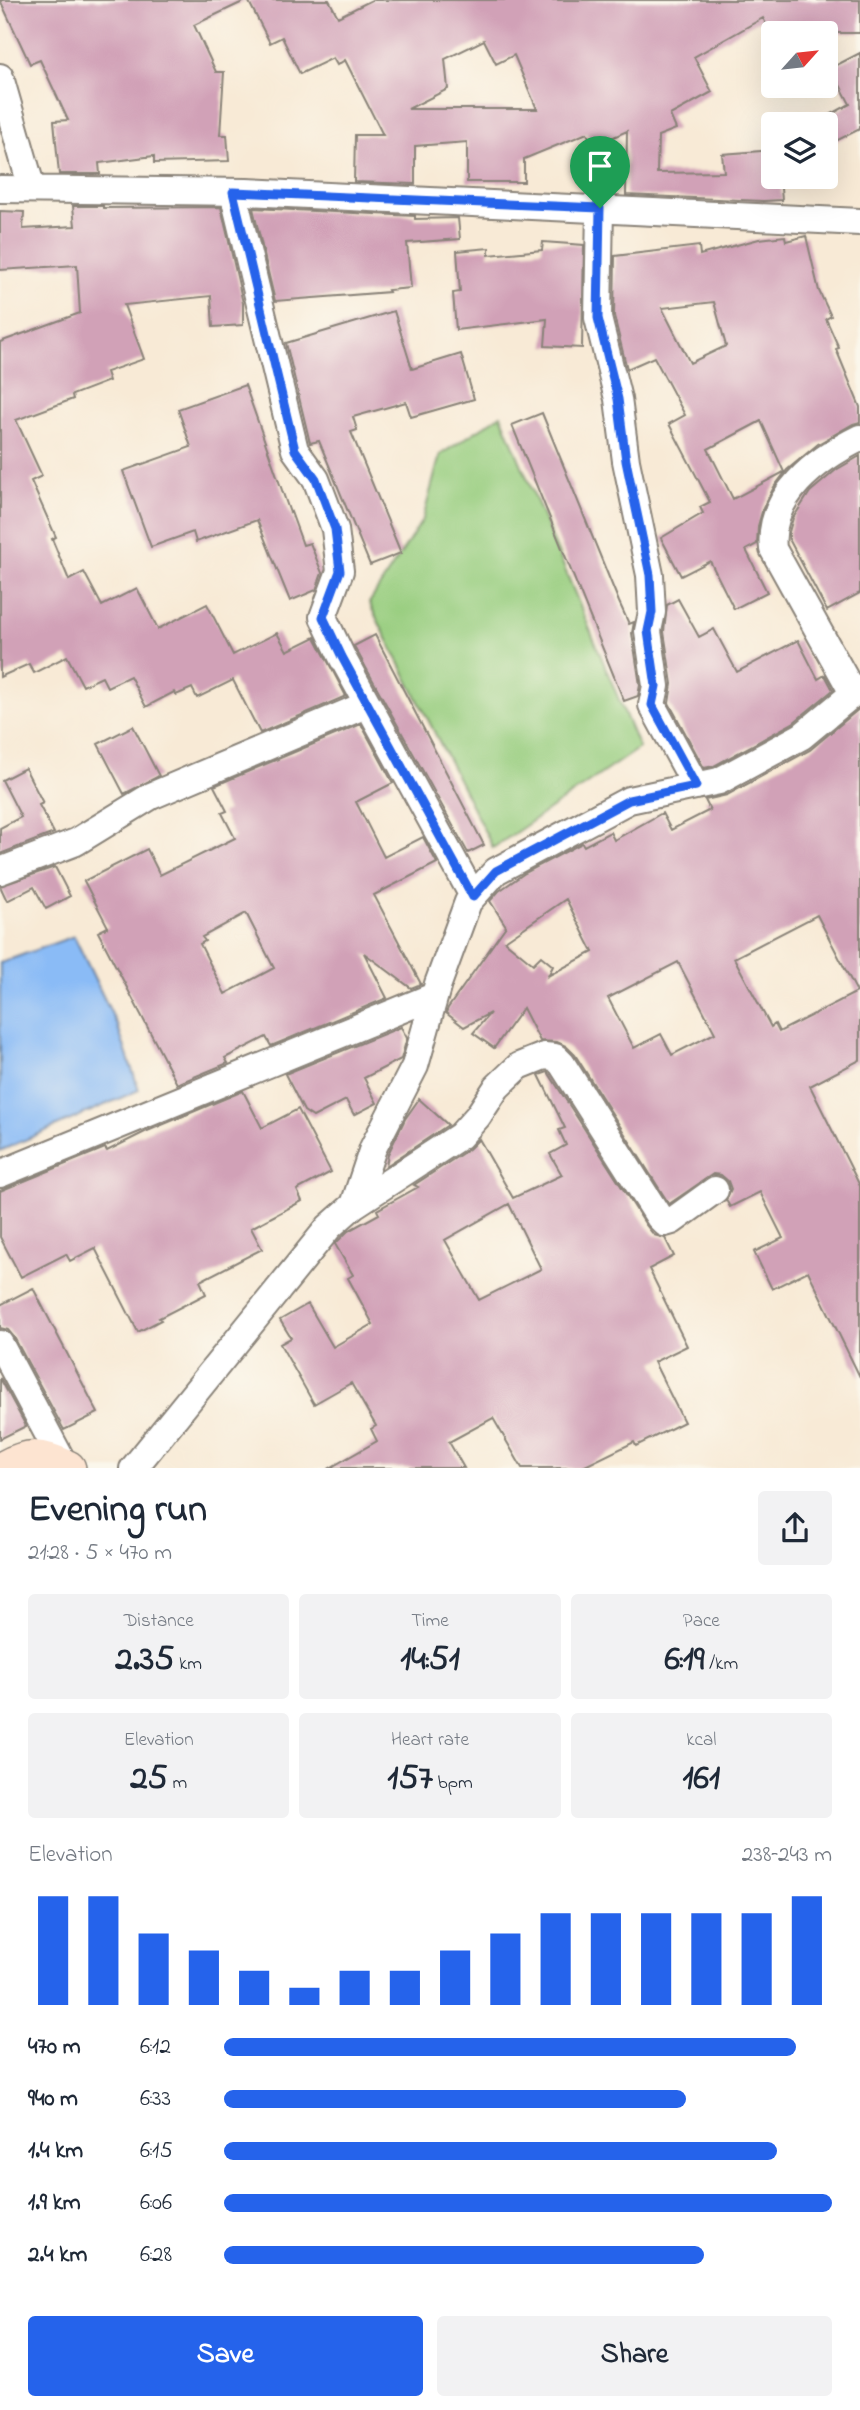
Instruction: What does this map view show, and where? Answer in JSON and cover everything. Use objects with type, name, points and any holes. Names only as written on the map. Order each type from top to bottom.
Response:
[{"type":"street","points":[[0,77],[32,189]]},
{"type":"street","points":[[0,189],[233,192],[860,222]]},
{"type":"street","points":[[233,192],[295,450],[316,479],[335,529],[340,571],[323,617],[342,657],[473,897]]},
{"type":"street","points":[[600,208],[598,318],[618,399],[626,461],[650,575],[652,612],[648,631],[656,686],[652,705],[696,786]]},
{"type":"street","points":[[354,1205],[373,1148],[415,1066],[434,996],[468,902],[496,871],[629,800],[719,781],[802,736],[857,690],[773,549],[772,541],[774,520],[784,500],[802,477],[860,438]]},
{"type":"street","points":[[0,871],[76,842],[151,796],[368,704]]},
{"type":"street","points":[[0,1174],[434,996]]},
{"type":"street","points":[[134,1468],[329,1227],[354,1205],[460,1136],[505,1076],[519,1066],[544,1056],[555,1057],[562,1064],[665,1223],[715,1191]]},
{"type":"street","points":[[0,1345],[66,1468]]},
{"type":"street","points":[[5,1468],[20,1460],[37,1458],[66,1468]]},
{"type":"green space","points":[[501,415],[639,748],[493,848],[369,603],[423,519],[440,455]]},
{"type":"water","points":[[74,936],[117,1025],[139,1090],[0,1151],[0,963]]},
{"type":"building","points":[[0,0],[247,0],[194,25],[216,72],[224,72],[220,135],[227,135],[229,161],[154,163],[154,156],[99,163],[100,174],[59,174],[54,121],[68,120],[40,60],[30,64]]},
{"type":"building","points":[[248,0],[329,0],[338,17],[372,0],[860,0],[860,33],[838,33],[838,21],[765,21],[763,18],[694,57],[712,92],[670,115],[676,129],[658,136],[657,173],[724,172],[722,154],[761,151],[761,189],[781,189],[782,200],[626,195],[627,131],[593,146],[587,133],[524,159],[524,182],[467,182],[467,142],[415,146],[415,184],[354,182],[355,135],[383,135],[345,60],[337,65],[333,58],[300,74],[282,37],[270,43]],"holes":[[[484,40],[496,64],[514,55],[537,109],[408,109],[448,89],[445,59]]]},
{"type":"building","points":[[860,53],[860,129],[838,140],[838,112],[835,112],[850,104],[838,81],[838,64]]},
{"type":"building","points":[[73,206],[221,207],[243,303],[243,325],[213,327],[211,296],[124,305],[144,359],[106,372],[109,381],[72,395],[73,399],[16,420],[42,476],[31,481],[56,537],[52,539],[69,580],[84,572],[102,606],[137,588],[158,629],[207,604],[233,655],[277,633],[287,651],[315,637],[346,696],[260,733],[233,680],[197,698],[192,688],[176,695],[174,692],[146,707],[130,676],[107,687],[102,677],[83,686],[67,656],[34,673],[29,664],[0,677],[0,342],[80,313],[77,265],[0,270],[0,211],[24,212],[23,229],[75,226]]},
{"type":"building","points":[[253,208],[415,216],[415,219],[458,218],[460,239],[407,243],[411,288],[275,301]]},
{"type":"building","points":[[785,236],[786,241],[806,236],[819,291],[831,316],[826,319],[860,407],[860,422],[818,444],[787,470],[774,487],[763,508],[757,544],[746,550],[767,592],[734,609],[710,561],[681,576],[661,538],[703,513],[700,507],[710,502],[669,424],[685,415],[654,357],[627,369],[614,316],[615,256],[699,246],[700,255],[759,239]],"holes":[[[714,302],[726,346],[690,363],[662,308]],[[761,421],[784,472],[733,499],[708,449]]]},
{"type":"building","points":[[543,242],[584,245],[582,348],[545,346],[547,319],[456,330],[453,293],[460,292],[457,251],[489,248],[489,255],[542,250]]},
{"type":"building","points":[[394,311],[412,369],[461,354],[474,399],[411,417],[406,402],[353,417],[357,430],[351,432],[401,553],[370,565],[319,441],[310,443],[286,343]]},
{"type":"building","points":[[245,385],[303,545],[310,543],[322,573],[316,590],[290,601],[257,520],[196,542],[193,532],[151,547],[123,471],[191,447],[178,409]]},
{"type":"building","points":[[542,413],[619,602],[629,624],[634,622],[632,633],[640,685],[638,696],[624,701],[512,425]]},
{"type":"building","points":[[860,456],[860,593],[827,611],[789,539],[789,532],[793,518],[810,492],[836,470]]},
{"type":"building","points":[[678,599],[699,637],[714,629],[737,672],[798,640],[818,679],[825,675],[833,690],[793,723],[714,766],[704,768],[669,703],[672,684],[664,632],[667,605]]},
{"type":"building","points":[[375,635],[484,845],[468,853],[354,646]]},
{"type":"building","points":[[860,708],[860,1060],[810,1086],[860,1186],[860,1377],[808,1271],[772,1289],[754,1252],[783,1238],[760,1192],[730,1207],[726,1200],[731,1189],[728,1181],[721,1175],[713,1174],[669,1204],[575,1055],[557,1042],[540,1041],[523,1008],[494,1048],[473,1033],[490,1013],[464,1027],[446,1013],[506,926],[490,901],[499,891],[525,873],[582,843],[584,846],[610,832],[614,840],[662,813],[671,830],[710,810],[705,800],[727,795],[810,750]],"holes":[[[566,899],[593,952],[548,976],[553,966],[541,956],[533,964],[505,941]],[[817,915],[857,992],[779,1032],[775,1024],[771,1027],[734,958]],[[678,962],[715,1033],[672,1055],[661,1034],[634,1048],[608,998]]]},
{"type":"building","points":[[361,724],[393,783],[356,802],[384,857],[423,837],[437,863],[374,895],[421,984],[411,988],[364,953],[387,998],[271,1046],[266,1037],[225,1058],[228,1063],[177,1084],[98,932],[108,927],[84,881],[147,849],[160,875],[235,838],[222,813],[227,811],[214,786]],"holes":[[[246,913],[274,968],[225,994],[200,944],[205,941],[202,937]]]},
{"type":"building","points":[[133,726],[159,776],[124,794],[98,744]]},
{"type":"building","points":[[25,768],[43,803],[39,805],[54,833],[0,854],[0,828],[21,817],[2,780]]},
{"type":"building","points":[[55,867],[70,896],[46,909],[34,887],[7,901],[0,886]]},
{"type":"building","points":[[401,1027],[407,1038],[401,1059],[364,1078],[377,1103],[354,1115],[346,1100],[313,1117],[304,1111],[285,1074]]},
{"type":"building","points":[[548,1072],[646,1225],[654,1235],[665,1238],[674,1256],[649,1269],[687,1346],[654,1362],[684,1422],[636,1446],[634,1442],[581,1468],[522,1468],[493,1418],[449,1442],[464,1468],[330,1468],[377,1441],[371,1429],[376,1426],[351,1383],[314,1404],[280,1344],[291,1338],[280,1320],[308,1304],[333,1347],[373,1324],[348,1278],[353,1275],[335,1244],[348,1231],[379,1214],[377,1210],[418,1187],[414,1185],[469,1149],[479,1139],[513,1198],[562,1175],[550,1154],[566,1145],[559,1130],[565,1128],[539,1075]],"holes":[[[509,1204],[541,1269],[479,1300],[445,1240]]]},
{"type":"building","points":[[243,1091],[262,1128],[298,1109],[331,1172],[297,1190],[302,1201],[251,1228],[262,1249],[200,1281],[206,1294],[138,1332],[95,1248],[70,1261],[66,1254],[21,1277],[0,1237],[0,1191],[105,1148],[107,1151]]},
{"type":"building","points":[[419,1099],[448,1125],[386,1166],[388,1154],[405,1119]]},
{"type":"building","points":[[33,1288],[98,1413],[64,1430],[14,1337],[8,1330],[0,1328],[0,1305]]},
{"type":"building","points":[[0,1378],[26,1426],[0,1439]]},
{"type":"route","points":[[233,192],[600,208],[598,318],[618,399],[626,461],[633,483],[640,535],[650,575],[652,612],[648,631],[656,675],[652,705],[696,786],[629,800],[496,871],[473,897],[342,657],[323,617],[340,571],[335,529],[316,479],[295,450],[233,192]]}]
